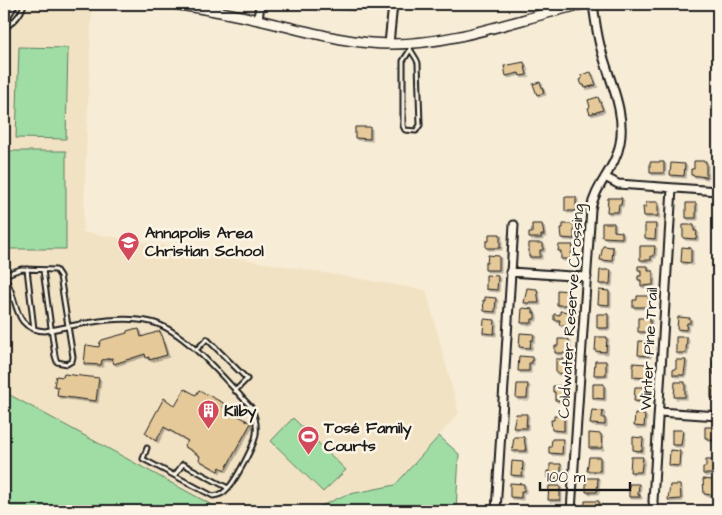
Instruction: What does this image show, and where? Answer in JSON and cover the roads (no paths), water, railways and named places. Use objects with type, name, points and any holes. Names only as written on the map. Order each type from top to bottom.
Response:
[{"type":"street","points":[[174,4],[206,6],[350,41],[409,47],[480,32],[584,4]]},
{"type":"street","points":[[258,20],[260,4]]},
{"type":"street","points":[[389,44],[393,4]]},
{"type":"street","name":"Coldwater Reserve Crossing","points":[[571,511],[592,199],[606,177],[621,142],[621,121],[598,38],[594,4]]},
{"type":"street","points":[[606,177],[618,184],[718,191]]},
{"type":"street","name":"Winter Pine Trail","points":[[654,511],[652,501],[672,188]]},
{"type":"street","points":[[496,511],[514,225]]},
{"type":"street","points":[[510,272],[587,277]]},
{"type":"street","points":[[658,412],[718,416]]},
{"type":"lane","points":[[4,21],[16,4]]},
{"type":"lane","points":[[4,29],[20,15],[24,4]]},
{"type":"lane","points":[[409,47],[418,63],[420,125],[416,131],[405,130],[403,126],[403,61],[409,47]]},
{"type":"lane","points":[[27,269],[34,329]]},
{"type":"lane","points":[[43,270],[51,330],[57,362],[67,364],[72,361],[73,356],[68,327],[60,276],[56,270],[27,269],[4,276],[10,285],[19,316],[26,326],[34,329],[51,330],[68,327],[112,320],[134,319],[152,322],[170,329],[196,350],[251,407],[255,416],[256,433],[254,443],[228,488],[220,495],[213,496],[144,459],[147,448]]},
{"type":"lane","points":[[196,350],[207,339],[247,379],[235,391]]},
{"type":"lane","points":[[175,475],[183,464],[228,488]]},
{"type":"place","name":"Annapolis Area Christian School","points":[[129,261]]},
{"type":"place","name":"Kilby","points":[[208,430]]},
{"type":"place","name":"Tosé Family Courts","points":[[308,456]]}]
